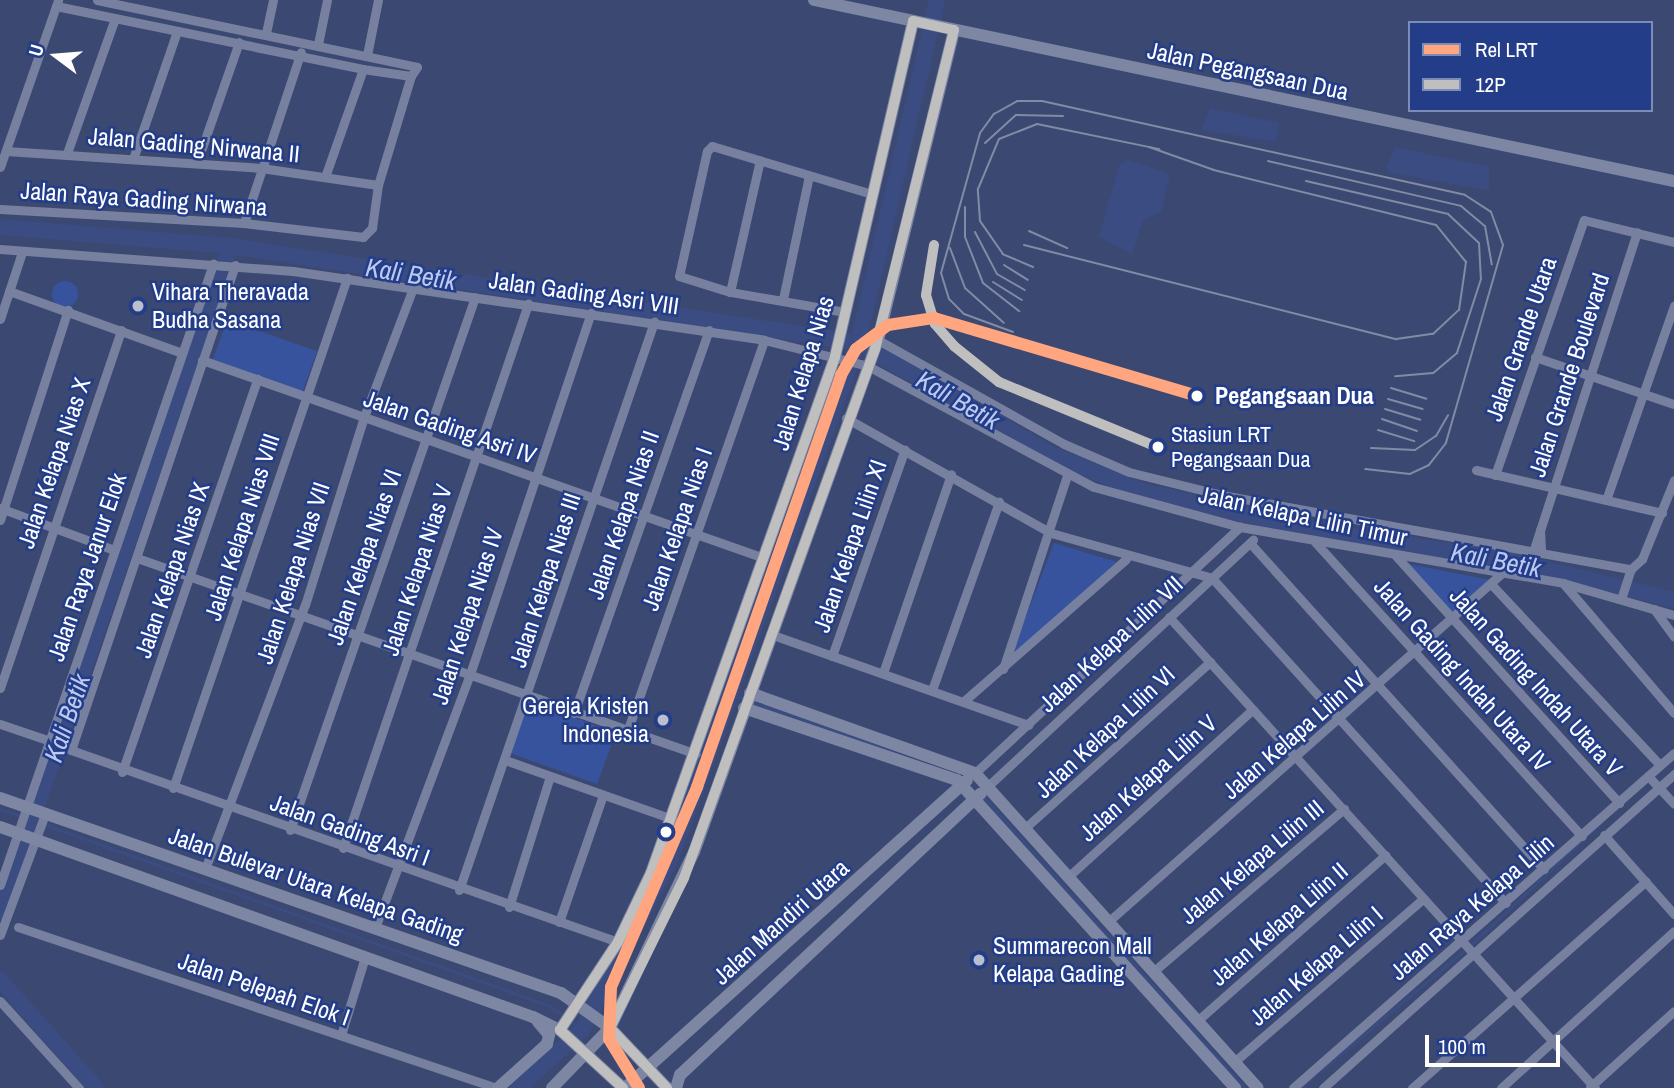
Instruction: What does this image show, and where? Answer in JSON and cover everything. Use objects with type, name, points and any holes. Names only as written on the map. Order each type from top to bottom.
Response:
[{"type":"street","points":[[97,0],[414,63],[378,185]]},
{"type":"street","points":[[266,33],[273,0]]},
{"type":"street","points":[[318,44],[327,0]]},
{"type":"street","points":[[367,55],[378,0]]},
{"type":"street","name":"Jalan Pegangsaan Dua","points":[[814,0],[1674,181]]},
{"type":"street","points":[[0,167],[57,3],[177,31],[363,69],[411,76]]},
{"type":"street","points":[[67,153],[116,18]]},
{"type":"street","name":"Jalan Kelapa Nias","points":[[565,1030],[618,942],[673,819],[837,354],[872,194],[915,22]]},
{"type":"street","points":[[552,1088],[610,1028],[675,901],[864,364],[876,344],[904,237],[951,29]]},
{"type":"street","points":[[133,159],[177,31]]},
{"type":"street","points":[[244,223],[304,41]]},
{"type":"street","points":[[197,162],[239,42]]},
{"type":"street","points":[[325,177],[363,69]]},
{"type":"street","points":[[845,312],[783,299],[730,292],[679,276],[708,148],[760,160],[872,194]]},
{"type":"street","name":"Jalan Gading Nirwana II","points":[[6,151],[261,167],[378,185]]},
{"type":"street","points":[[730,292],[760,160]]},
{"type":"street","points":[[783,299],[809,176]]},
{"type":"street","name":"Jalan Raya Gading Nirwana","points":[[0,209],[244,223],[363,237],[372,228],[378,185]]},
{"type":"street","name":"Jalan Grande Utara","points":[[1495,475],[1535,357],[1587,219],[1637,232]]},
{"type":"street","points":[[1637,232],[1674,242]]},
{"type":"street","name":"Jalan Grande Boulevard","points":[[1537,550],[1552,488],[1637,232]]},
{"type":"street","name":"Jalan Gading Asri VIII","points":[[0,249],[234,265],[347,278],[709,330],[837,354],[864,364]]},
{"type":"street","points":[[0,319],[22,252]]},
{"type":"street","name":"Jalan Raya Janur Elok","points":[[0,885],[47,740],[214,264]]},
{"type":"street","name":"Jalan Raya Janur Elok","points":[[71,750],[234,265]]},
{"type":"street","name":"Jalan Kelapa Nias VIII","points":[[173,788],[242,595],[347,278]]},
{"type":"street","name":"Jalan Kelapa Nias VII","points":[[205,869],[231,808],[301,616],[364,417],[413,288]]},
{"type":"street","points":[[9,291],[182,353]]},
{"type":"street","name":"Jalan Kelapa Nias VI","points":[[290,830],[475,297]]},
{"type":"street","name":"Jalan Kelapa Nias V","points":[[343,848],[528,304]]},
{"type":"street","points":[[1606,500],[1674,306]]},
{"type":"street","points":[[0,520],[68,310]]},
{"type":"street","name":"Jalan Kelapa Nias IV","points":[[375,928],[468,677],[533,477],[591,313]]},
{"type":"street","name":"Jalan Kelapa Nias III","points":[[458,890],[527,697],[653,322]]},
{"type":"street","name":"Jalan Kelapa Nias X","points":[[0,688],[53,524],[121,330]]},
{"type":"street","name":"Jalan Kelapa Nias II","points":[[574,713],[709,330]]},
{"type":"street","name":"Jalan Kelapa Nias I","points":[[627,732],[764,340]]},
{"type":"street","points":[[876,344],[1064,444],[1129,472],[1222,495],[1537,550],[1630,571]]},
{"type":"street","points":[[1535,357],[1674,404]]},
{"type":"street","name":"Jalan Gading Asri IV","points":[[202,360],[764,558]]},
{"type":"street","name":"Jalan Kelapa Lilin Timur","points":[[864,364],[1067,475],[1240,527],[1563,583],[1623,598],[1674,615]]},
{"type":"street","name":"Jalan Kelapa Nias IX","points":[[122,772],[257,379]]},
{"type":"street","points":[[846,418],[951,474],[1051,533],[1126,559],[1212,578],[1506,904]]},
{"type":"street","name":"Jalan Kelapa Lilin XI","points":[[832,656],[905,449]]},
{"type":"street","points":[[1476,470],[1662,513]]},
{"type":"street","points":[[883,673],[951,474]]},
{"type":"street","points":[[1003,670],[1051,533],[1067,475]]},
{"type":"street","points":[[1623,598],[1630,571],[1639,564],[1674,480]]},
{"type":"street","points":[[932,690],[999,502]]},
{"type":"street","points":[[2,508],[53,524],[114,550]]},
{"type":"street","name":"Jalan Kelapa Lilin VII","points":[[975,772],[1194,575],[1240,527]]},
{"type":"street","name":"Jalan Kelapa Lilin VII","points":[[988,786],[1262,531]]},
{"type":"street","name":"Jalan Gading Indah Utara IV","points":[[1314,541],[1582,836]]},
{"type":"street","points":[[1250,542],[1544,869]]},
{"type":"street","name":"Jalan Gading Indah Utara V","points":[[1396,556],[1619,803]]},
{"type":"street","points":[[137,558],[468,677],[696,754]]},
{"type":"street","points":[[964,701],[1003,670],[1126,559]]},
{"type":"street","name":"Jalan Kelapa Lilin IV","points":[[1109,921],[1341,721],[1501,574]]},
{"type":"street","points":[[1563,583],[1674,713]]},
{"type":"street","points":[[1492,585],[1660,765]]},
{"type":"street","points":[[1651,608],[1674,637]]},
{"type":"street","points":[[1169,617],[1553,1040],[1592,1087],[1674,1011]]},
{"type":"street","points":[[770,634],[1028,725]]},
{"type":"street","name":"Jalan Kelapa Lilin VI","points":[[1025,828],[1210,662]]},
{"type":"street","points":[[750,693],[975,772],[1258,1088]]},
{"type":"street","points":[[744,708],[963,785],[1235,1088]]},
{"type":"street","name":"Jalan Kelapa Lilin V","points":[[1069,876],[1253,709]]},
{"type":"street","points":[[0,724],[47,740]]},
{"type":"street","name":"Jalan Gading Asri I","points":[[71,750],[122,772],[231,808],[458,890],[618,942]]},
{"type":"street","name":"Jalan Raya Kelapa Lilin","points":[[1293,1088],[1604,835],[1653,781],[1660,765],[1674,753]]},
{"type":"street","points":[[505,760],[673,819]]},
{"type":"street","name":"Jalan Mandiri Utara","points":[[624,1088],[650,1069],[975,772]]},
{"type":"street","name":"Jalan Raya Kelapa Lilin","points":[[1323,1088],[1544,869],[1619,803],[1653,781],[1674,774]]},
{"type":"street","points":[[509,907],[550,776]]},
{"type":"street","points":[[1653,781],[1674,804]]},
{"type":"street","name":"Jalan Mandiri Utara","points":[[676,1088],[680,1075],[856,914],[988,786]]},
{"type":"street","points":[[559,922],[603,794]]},
{"type":"street","name":"Jalan Bulevar Utara Kelapa Gading","points":[[0,798],[375,928],[580,1008],[596,1016],[610,1028],[667,1088]]},
{"type":"street","name":"Jalan Kelapa Lilin III","points":[[1154,971],[1344,809]]},
{"type":"street","points":[[0,934],[43,815]]},
{"type":"street","name":"Jalan Bulevar Utara Kelapa Gading","points":[[0,827],[565,1030],[624,1088]]},
{"type":"street","points":[[1604,835],[1674,914]]},
{"type":"street","name":"Jalan Kelapa Lilin II","points":[[1197,1021],[1385,855]]},
{"type":"street","points":[[1412,1088],[1646,881]]},
{"type":"street","points":[[853,885],[867,902]]},
{"type":"street","points":[[839,896],[856,914]]},
{"type":"street","name":"Jalan Kelapa Lilin I","points":[[1234,1062],[1423,899]]},
{"type":"street","name":"Jalan Pelepah Elok I","points":[[18,927],[497,1088]]},
{"type":"street","points":[[1501,1088],[1674,932]]},
{"type":"street","points":[[341,1035],[365,957]]},
{"type":"street","points":[[0,1000],[79,1088]]},
{"type":"street","points":[[497,1088],[549,1042],[533,1017]]},
{"type":"shaded area","points":[[1210,108],[1279,123],[1276,142],[1202,130]]},
{"type":"shaded area","points":[[1396,147],[1489,167],[1489,190],[1390,173],[1386,167]]},
{"type":"shaded area","points":[[1127,160],[1170,174],[1161,212],[1143,220],[1132,254],[1099,237],[1119,166]]},
{"type":"shaded area","points":[[65,281],[74,285],[78,294],[74,303],[65,307],[56,303],[52,294],[56,285]]},
{"type":"shaded area","points":[[227,320],[317,351],[302,393],[212,362]]},
{"type":"shaded area","points":[[1054,543],[1117,562],[1011,656]]},
{"type":"shaded area","points":[[1408,564],[1491,580],[1453,616]]},
{"type":"shaded area","points":[[529,701],[616,733],[597,784],[510,753]]},
{"type":"waterway","points":[[518,1088],[582,1030],[671,858],[858,343],[937,0]]},
{"type":"waterway","name":"Kali Betik","points":[[0,227],[230,246],[858,343],[1053,455],[1139,490],[1305,529],[1513,561],[1674,600]]},
{"type":"waterway","name":"Kali Betik","points":[[0,912],[230,246]]},
{"type":"waterway","points":[[729,694],[742,698]]},
{"type":"waterway","points":[[753,702],[905,756]]},
{"type":"waterway","points":[[983,796],[1245,1088]]},
{"type":"waterway","points":[[0,809],[21,816]]},
{"type":"waterway","points":[[1300,1088],[1472,944],[1607,817]]},
{"type":"waterway","points":[[27,818],[550,1006],[565,1017]]},
{"type":"waterway","points":[[0,980],[96,1088]]},
{"type":"waterway","points":[[571,1021],[582,1030]]},
{"type":"tram line","points":[[1013,332],[964,314],[949,299],[941,273],[980,133],[994,114],[1017,101],[1042,101],[1465,195],[1491,212],[1503,245],[1446,443],[1429,465],[1410,474],[1365,469]]},
{"type":"tram line","points":[[985,143],[1016,115],[1063,116]]},
{"type":"tram line","points":[[1033,267],[1003,254],[980,221],[978,189],[999,139],[1037,124],[1159,149]]},
{"type":"tram line","points":[[1024,245],[1396,339],[1433,334],[1459,310],[1466,262],[1436,225],[1214,170],[1149,147]]},
{"type":"tram line","points":[[1268,161],[1461,206],[1485,226],[1492,264]]},
{"type":"tram line","points":[[1306,181],[1448,214],[1479,243],[1481,279],[1457,353],[1433,373],[1395,376]]},
{"type":"tram line","points":[[965,207],[965,237],[983,283],[1019,311]]},
{"type":"tram line","points":[[1029,231],[1067,248]]},
{"type":"tram line","points":[[975,232],[997,274],[1025,290]]},
{"type":"tram line","points":[[950,248],[965,288],[1004,323]]},
{"type":"tram line","points":[[1004,265],[1028,280]]},
{"type":"tram line","points":[[993,282],[1022,300]]},
{"type":"tram line","points":[[1391,388],[1426,399]]},
{"type":"tram line","points":[[1388,399],[1423,409]]},
{"type":"tram line","points":[[1385,409],[1420,420]]},
{"type":"tram line","points":[[1371,448],[1415,450],[1436,436],[1448,415]]},
{"type":"tram line","points":[[1382,419],[1417,431]]},
{"type":"tram line","points":[[1378,430],[1414,441]]},
{"type":"rail line","name":"LRT","points":[[639,1088],[609,1039],[611,987],[697,787],[841,375],[856,349],[888,325],[934,318],[1197,396]]},
{"type":"transit line","name":"12P","points":[[623,1088],[560,1030],[618,942],[651,873],[835,357],[913,21],[954,30],[875,349],[684,878],[610,1028],[667,1088]]},
{"type":"transit line","name":"12P","points":[[934,245],[926,295],[935,324],[954,346],[999,382],[1160,448]]},
{"type":"place","name":"Vihara Theravada Budha Sasana","points":[[138,306]]},
{"type":"place","name":"Pegangsaan Dua","points":[[1197,396]]},
{"type":"place","name":"Stasiun LRT Pegangsaan Dua","points":[[1158,447]]},
{"type":"place","name":"Gereja Kristen Indonesia","points":[[663,720]]},
{"type":"place","name":"Summarecon Mall Kelapa Gading","points":[[979,960]]}]
